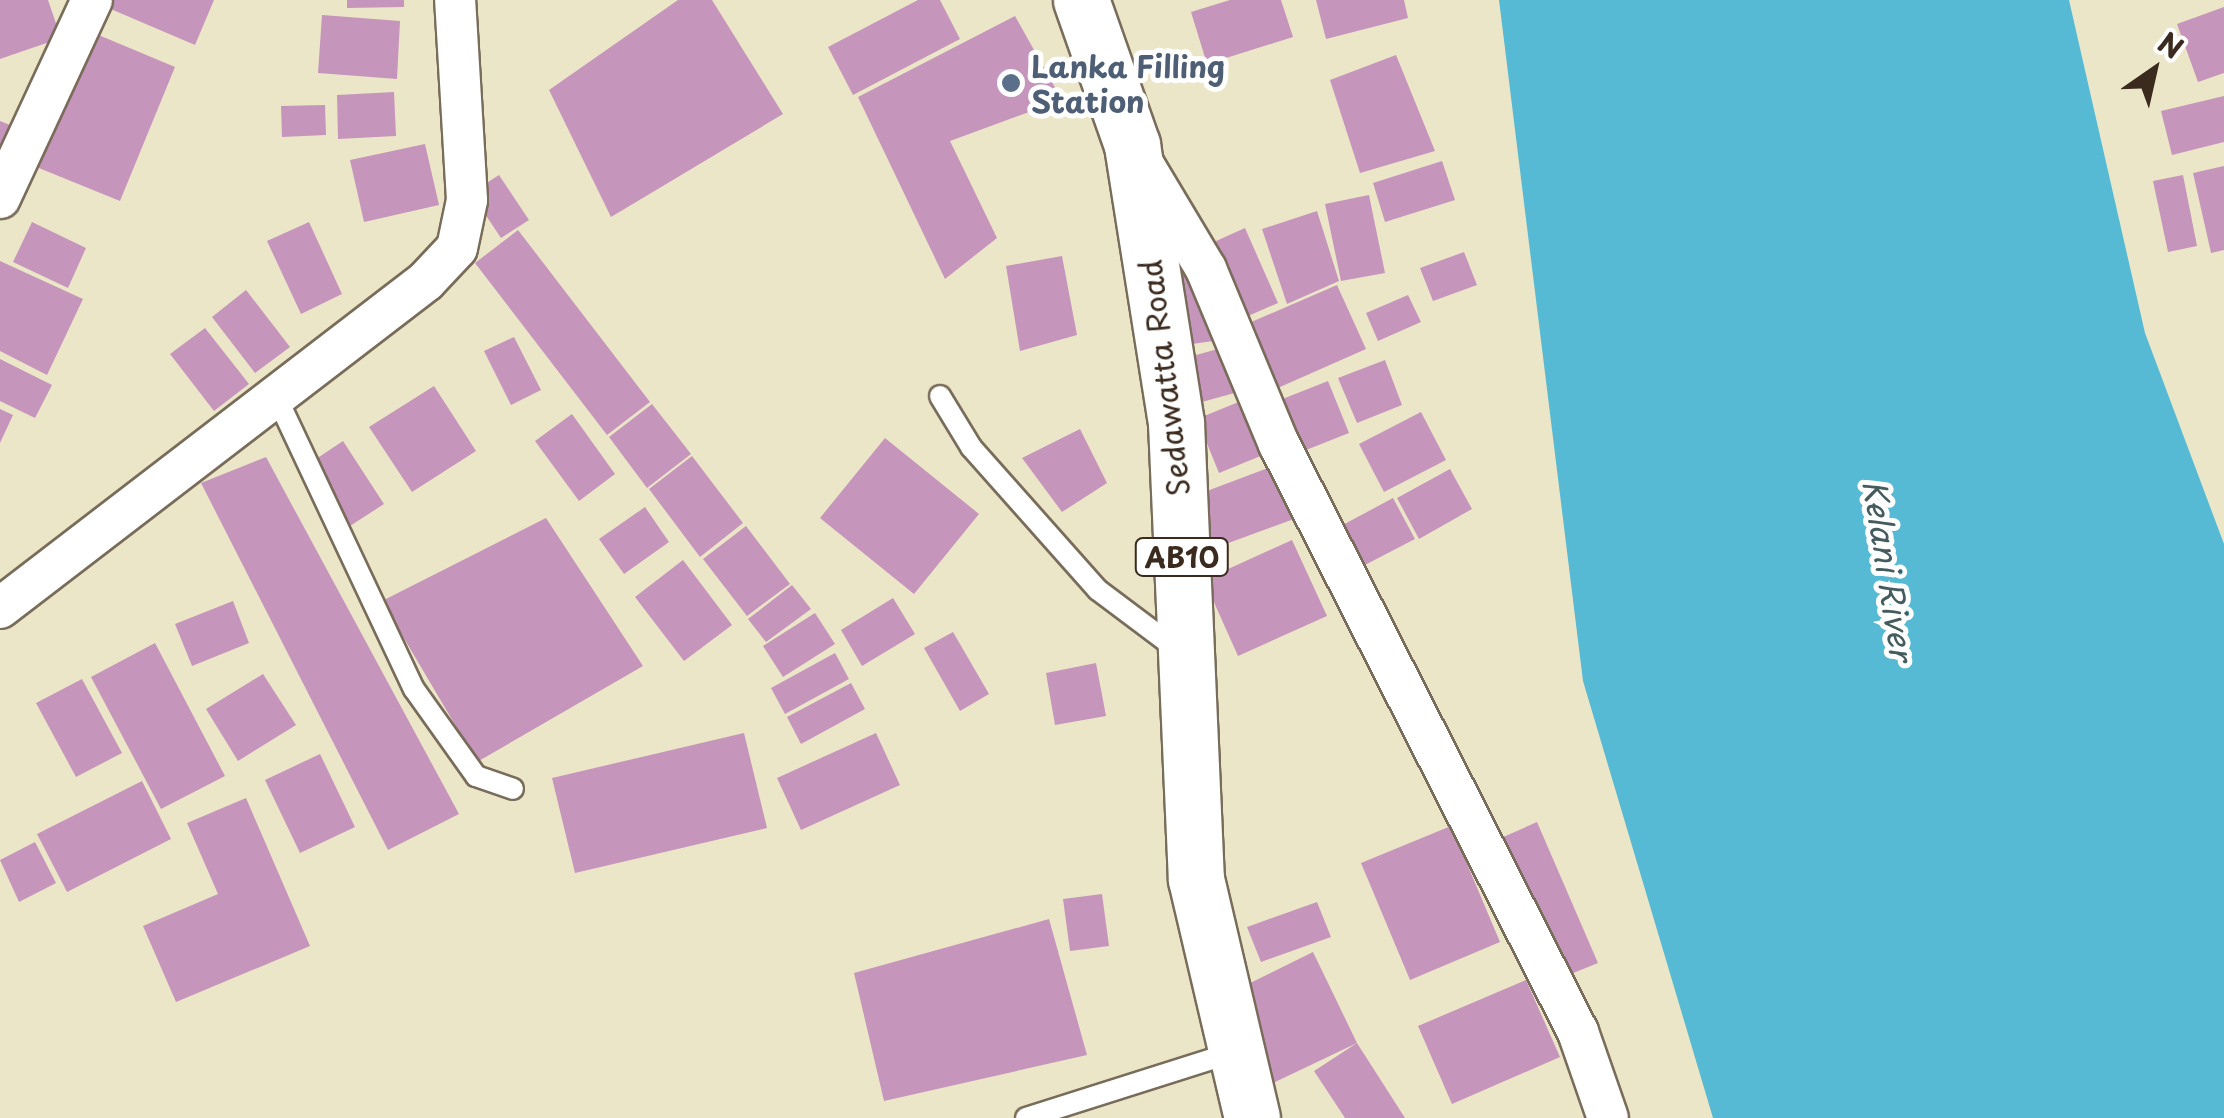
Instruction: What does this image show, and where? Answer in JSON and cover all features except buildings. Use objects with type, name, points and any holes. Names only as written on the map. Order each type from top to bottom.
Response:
[{"type":"main road","name":"Sedawatta Road","points":[[1080,0],[1132,145],[1176,422],[1180,651],[1196,879],[1231,1053],[1252,1118]]},
{"type":"street","points":[[0,198],[92,0]]},
{"type":"street","points":[[0,608],[276,396],[457,248],[467,200],[456,0]]},
{"type":"street","points":[[1132,145],[1206,269],[1280,444],[1578,1032],[1608,1118]]},
{"type":"lane","points":[[276,396],[414,688],[476,776],[512,789]]},
{"type":"lane","points":[[940,396],[971,447],[1098,590],[1180,651]]},
{"type":"lane","points":[[1026,1118],[1053,1114],[1231,1053]]},
{"type":"water","name":"Kelani River","points":[[1499,0],[2069,0],[2145,333],[2224,544],[2224,1118],[1713,1118],[1583,681]]},
{"type":"place","name":"Lanka Filling Station","points":[[1011,83]]}]
